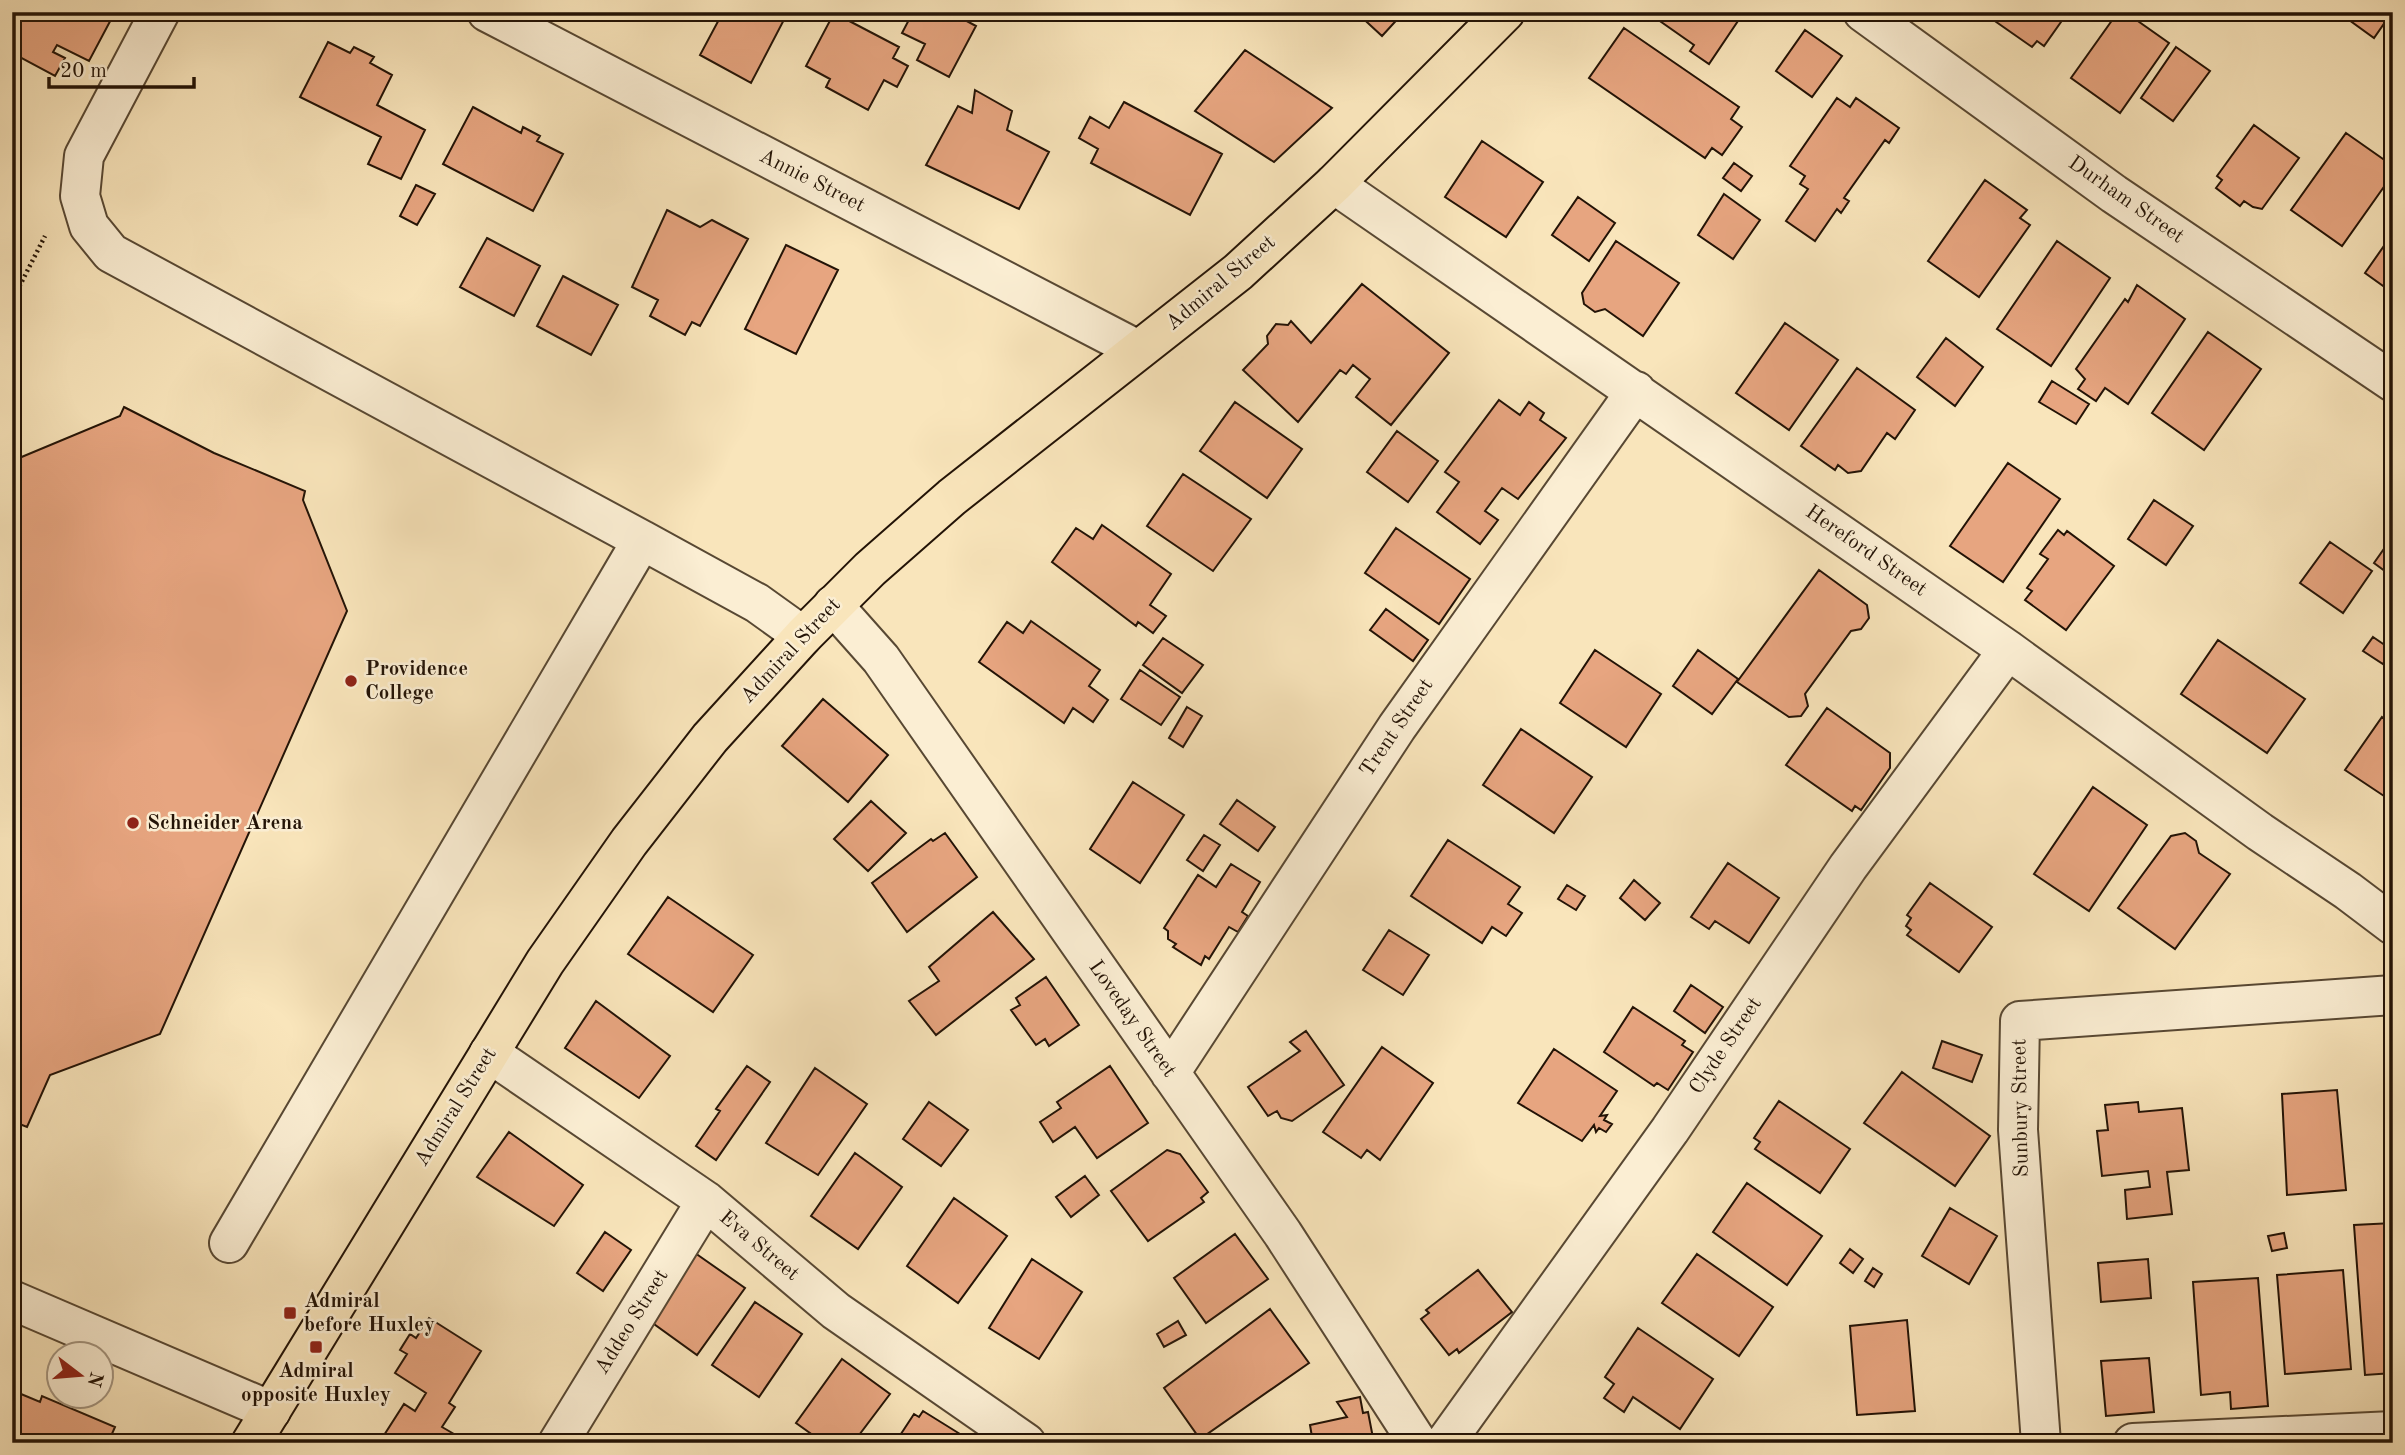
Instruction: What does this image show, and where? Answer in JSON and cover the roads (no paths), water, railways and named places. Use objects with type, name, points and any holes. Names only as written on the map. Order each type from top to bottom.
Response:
[{"type":"main road","name":"Admiral Street","points":[[251,1443],[545,962],[629,842],[710,738],[803,636],[870,569],[952,497],[1238,272],[1334,184],[1506,12]]},
{"type":"street","points":[[160,12],[84,156],[80,196],[89,226],[111,253],[757,603],[803,636]]},
{"type":"street","name":"Annie Street","points":[[487,12],[1138,350]]},
{"type":"street","name":"Durham Street","points":[[1863,12],[2114,194],[2393,382]]},
{"type":"street","name":"Hereford Street","points":[[1334,184],[2008,650],[2393,925]]},
{"type":"street","name":"Trent Street","points":[[1170,1073],[1397,727],[1636,391]]},
{"type":"street","points":[[229,1243],[642,540]]},
{"type":"street","name":"Loveday Street","points":[[833,605],[881,659],[1283,1234],[1418,1443]]},
{"type":"street","name":"Clyde Street","points":[[1445,1443],[1670,1130],[1848,867],[2008,650]]},
{"type":"street","name":"Sunbury Street","points":[[2041,1443],[2018,1130],[2020,1021],[2393,995]]},
{"type":"street","name":"Eva Street","points":[[489,1053],[706,1201],[836,1311],[1026,1443]]},
{"type":"street","name":"Addeo Street","points":[[558,1443],[706,1201]]},
{"type":"street","points":[[12,1300],[271,1411]]},
{"type":"street","points":[[2133,1443],[2393,1431]]},
{"type":"place","name":"Providence College","points":[[351,681]]},
{"type":"place","name":"Schneider Arena","points":[[133,823]]},
{"type":"place","name":"Admiral before Huxley","points":[[290,1313]]},
{"type":"place","name":"Admiral opposite Huxley","points":[[316,1347]]}]
